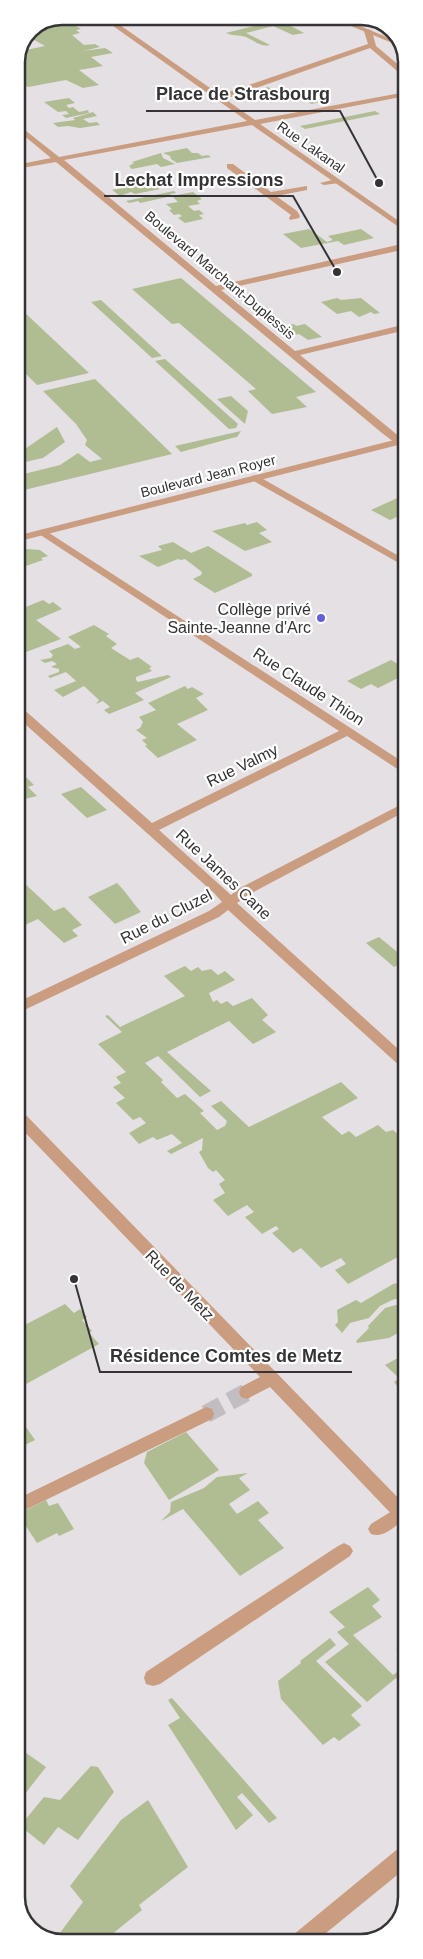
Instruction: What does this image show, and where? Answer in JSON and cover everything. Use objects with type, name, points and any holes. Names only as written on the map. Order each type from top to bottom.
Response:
[{"type":"street","name":"Rue Lakanal","points":[[115,25],[398,224]]},
{"type":"street","points":[[352,25],[391,41]]},
{"type":"street","points":[[368,32],[371,45],[398,67]]},
{"type":"street","points":[[218,98],[232,95],[371,45]]},
{"type":"street","points":[[25,166],[398,96]]},
{"type":"street","name":"Boulevard Marchant-Duplessis","points":[[25,132],[293,354],[398,437]]},
{"type":"street","points":[[230,166],[296,215],[293,218]]},
{"type":"street","points":[[324,183],[336,181]]},
{"type":"street","points":[[270,195],[304,188]]},
{"type":"street","points":[[215,289],[398,248]]},
{"type":"street","points":[[293,354],[398,329]]},
{"type":"street","name":"Boulevard Jean Royer","points":[[25,537],[398,443]]},
{"type":"street","points":[[256,478],[398,559]]},
{"type":"street","name":"Rue Claude Thion","points":[[43,532],[398,764]]},
{"type":"street","name":"Rue James Cane","points":[[25,717],[219,890],[239,914],[398,1058]]},
{"type":"street","name":"Rue Valmy","points":[[150,829],[348,731]]},
{"type":"street","name":"Rue du Cluzel","points":[[25,1005],[214,914],[246,891],[398,810]]},
{"type":"street","name":"Rue de Metz","points":[[25,1124],[398,1511]]},
{"type":"street","points":[[247,1392],[271,1379]]},
{"type":"street","points":[[25,1503],[206,1414]]},
{"type":"street","points":[[377,1529],[398,1518]]},
{"type":"street","points":[[153,1678],[344,1551]]},
{"type":"street","points":[[310,1934],[398,1861]]},
{"type":"green space","points":[[74,25],[81,29],[76,30],[80,33],[72,35],[84,45],[95,44],[100,47],[83,51],[105,48],[113,53],[91,57],[103,66],[79,70],[99,85],[83,88],[66,80],[25,86],[25,62],[28,50],[45,46],[33,39],[42,31],[55,26]]},
{"type":"green space","points":[[258,25],[289,25],[304,33],[293,35],[273,26],[246,33],[270,45],[266,46],[246,37],[226,33]]},
{"type":"green space","points":[[268,87],[275,91],[282,89],[292,92],[299,91],[296,89],[312,88],[320,89],[327,93],[311,95],[322,102],[311,104],[299,96],[285,99],[265,97],[261,94],[265,93],[260,90]]},
{"type":"green space","points":[[69,98],[75,103],[66,105],[69,108],[73,107],[79,112],[88,110],[89,113],[66,118],[62,115],[69,114],[66,111],[58,112],[44,102]]},
{"type":"green space","points":[[375,111],[380,114],[305,129],[300,126]]},
{"type":"green space","points":[[93,112],[97,116],[83,119],[89,123],[97,122],[100,125],[80,128],[58,127],[53,123],[75,120],[73,118]]},
{"type":"green space","points":[[187,148],[192,153],[211,157],[177,163],[170,156],[163,153]]},
{"type":"green space","points":[[161,153],[163,158],[175,164],[161,167],[157,164],[132,169],[129,166],[134,163],[132,162]]},
{"type":"green space","points":[[150,182],[160,189],[135,194],[131,192],[120,196],[112,190]]},
{"type":"green space","points":[[174,191],[176,193],[170,194],[172,196],[140,203],[138,201],[129,203],[126,201]]},
{"type":"green space","points":[[193,192],[202,199],[197,201],[200,204],[188,206],[194,211],[199,210],[204,214],[199,215],[203,219],[185,223],[178,218],[182,216],[179,214],[174,215],[169,210],[172,209],[166,204],[178,202],[172,196]]},
{"type":"green space","points":[[309,229],[327,242],[333,240],[328,236],[361,229],[374,238],[344,245],[338,241],[301,248],[283,234]]},
{"type":"green space","points":[[181,278],[316,392],[296,397],[307,407],[272,414],[248,391],[256,389],[179,323],[172,324],[132,289]]},
{"type":"green space","points":[[337,298],[341,300],[361,298],[380,313],[374,314],[371,312],[359,317],[351,311],[337,314],[321,302]]},
{"type":"green space","points":[[101,300],[162,356],[152,358],[91,302]]},
{"type":"green space","points":[[25,313],[89,373],[37,385],[25,373]]},
{"type":"green space","points":[[294,324],[296,326],[305,324],[322,337],[308,340],[299,334],[290,336],[280,327]]},
{"type":"green space","points":[[165,359],[238,424],[236,428],[229,429],[155,361]]},
{"type":"green space","points":[[95,379],[172,454],[25,490],[25,474],[60,465],[78,453],[90,462],[102,459],[85,445],[87,440],[76,424],[43,391]]},
{"type":"green space","points":[[231,396],[248,411],[245,424],[217,399]]},
{"type":"green space","points":[[57,427],[65,442],[43,458],[25,462],[25,449]]},
{"type":"green space","points":[[241,431],[237,437],[181,452],[175,446]]},
{"type":"green space","points":[[398,498],[398,516],[390,520],[371,510]]},
{"type":"green space","points":[[257,522],[267,530],[259,533],[272,542],[245,551],[212,531],[245,523],[247,525]]},
{"type":"green space","points":[[173,542],[191,553],[208,546],[252,574],[252,576],[215,593],[193,579],[201,575],[202,572],[185,559],[178,559],[158,567],[139,556],[162,550],[158,546]]},
{"type":"green space","points":[[25,550],[40,550],[48,556],[41,558],[43,560],[25,566]]},
{"type":"green space","points":[[43,600],[49,604],[53,602],[62,609],[36,620],[61,639],[25,652],[25,607]]},
{"type":"green space","points":[[94,625],[109,634],[106,636],[117,644],[111,648],[130,660],[138,657],[152,667],[149,668],[152,671],[136,677],[138,682],[168,675],[171,677],[135,693],[144,700],[109,714],[104,710],[110,707],[103,701],[96,704],[99,700],[84,686],[63,697],[54,690],[76,681],[66,672],[50,678],[48,676],[59,672],[59,669],[51,667],[57,664],[52,661],[45,663],[40,660],[51,658],[53,655],[49,651],[68,644],[75,649],[81,647],[68,637]]},
{"type":"green space","points":[[391,660],[398,664],[398,678],[378,688],[371,684],[361,689],[347,681]]},
{"type":"green space","points":[[185,686],[188,689],[192,687],[204,694],[196,698],[208,710],[177,724],[197,740],[158,758],[145,746],[147,745],[142,740],[147,738],[136,730],[140,728],[143,722],[139,717],[156,710],[148,703]]},
{"type":"green space","points":[[27,778],[34,785],[28,787],[37,796],[25,799],[25,779]]},
{"type":"green space","points":[[81,787],[107,810],[87,818],[61,794]]},
{"type":"green space","points":[[117,883],[141,912],[115,924],[88,897]]},
{"type":"green space","points":[[25,884],[54,911],[64,907],[82,925],[72,930],[78,936],[64,943],[38,919],[25,925]]},
{"type":"green space","points":[[379,937],[398,953],[398,965],[394,967],[366,943]]},
{"type":"green space","points":[[185,966],[191,971],[198,967],[202,971],[211,969],[218,975],[225,971],[235,980],[209,993],[213,1002],[217,1000],[221,1004],[227,1001],[233,1006],[252,998],[268,1015],[262,1020],[276,1032],[253,1044],[229,1021],[167,1052],[211,1091],[200,1097],[158,1056],[145,1063],[163,1080],[161,1082],[177,1098],[185,1094],[204,1111],[200,1113],[217,1130],[225,1126],[227,1121],[211,1106],[221,1101],[249,1127],[341,1082],[358,1098],[322,1117],[342,1135],[349,1131],[356,1137],[378,1125],[386,1132],[393,1130],[398,1134],[398,1257],[348,1284],[335,1270],[346,1264],[341,1258],[321,1268],[301,1248],[293,1253],[272,1233],[279,1229],[276,1226],[262,1234],[245,1217],[254,1212],[247,1205],[228,1216],[213,1200],[225,1193],[219,1184],[225,1180],[216,1170],[213,1172],[208,1168],[199,1152],[202,1150],[203,1138],[171,1154],[167,1151],[182,1143],[172,1134],[157,1140],[153,1137],[139,1144],[129,1133],[146,1123],[140,1117],[133,1120],[116,1103],[125,1098],[113,1087],[121,1083],[116,1077],[126,1072],[98,1044],[122,1032],[105,1016],[108,1015],[120,1027],[185,996],[164,976]]},
{"type":"green space","points":[[398,1283],[398,1298],[380,1306],[369,1318],[350,1323],[342,1333],[335,1325],[338,1322],[337,1310],[356,1300],[361,1303]]},
{"type":"green space","points":[[65,1304],[74,1313],[80,1309],[87,1317],[82,1320],[92,1331],[89,1333],[99,1344],[25,1385],[25,1325]]},
{"type":"green space","points":[[398,1304],[398,1333],[389,1338],[357,1343],[356,1341],[369,1328],[368,1326],[385,1308]]},
{"type":"green space","points":[[398,1358],[398,1377],[385,1365]]},
{"type":"green space","points":[[398,1379],[398,1387],[394,1382]]},
{"type":"green space","points":[[25,1426],[35,1440],[25,1445]]},
{"type":"green space","points":[[186,1432],[219,1470],[169,1500],[144,1463],[147,1452]]},
{"type":"green space","points":[[248,1473],[239,1478],[250,1490],[229,1504],[237,1514],[258,1501],[269,1513],[258,1520],[284,1548],[240,1576],[183,1509],[161,1521],[170,1512],[171,1502],[204,1488],[217,1477]]},
{"type":"green space","points":[[46,1500],[49,1506],[58,1503],[74,1529],[59,1536],[57,1533],[37,1543],[25,1525],[25,1510]]},
{"type":"green space","points":[[368,1587],[380,1600],[372,1606],[382,1617],[353,1635],[393,1675],[398,1671],[398,1680],[396,1678],[367,1702],[325,1662],[349,1644],[337,1632],[345,1627],[329,1612]]},
{"type":"green space","points":[[330,1638],[336,1645],[316,1661],[362,1706],[351,1715],[361,1725],[339,1741],[334,1737],[323,1745],[281,1699],[278,1681]]},
{"type":"green space","points":[[172,1698],[277,1818],[269,1823],[242,1793],[237,1797],[253,1815],[236,1830],[168,1725],[180,1718],[168,1700]]},
{"type":"green space","points":[[25,1752],[46,1767],[25,1794]]},
{"type":"green space","points":[[91,1766],[98,1767],[114,1792],[78,1840],[58,1827],[44,1845],[25,1830],[25,1820],[44,1797],[60,1800]]},
{"type":"green space","points":[[148,1800],[188,1867],[139,1905],[142,1910],[112,1934],[59,1934],[83,1902],[70,1886],[121,1820]]},
{"type":"tunnel","points":[[206,1414],[247,1392]]},
{"type":"place","name":"Place de Strasbourg","points":[[379,183]]},
{"type":"place","name":"Lechat Impressions","points":[[337,272]]},
{"type":"place","name":"Collège privé Sainte-Jeanne d'Arc","points":[[321,618]]},
{"type":"place","name":"Résidence Comtes de Metz","points":[[74,1279]]}]
